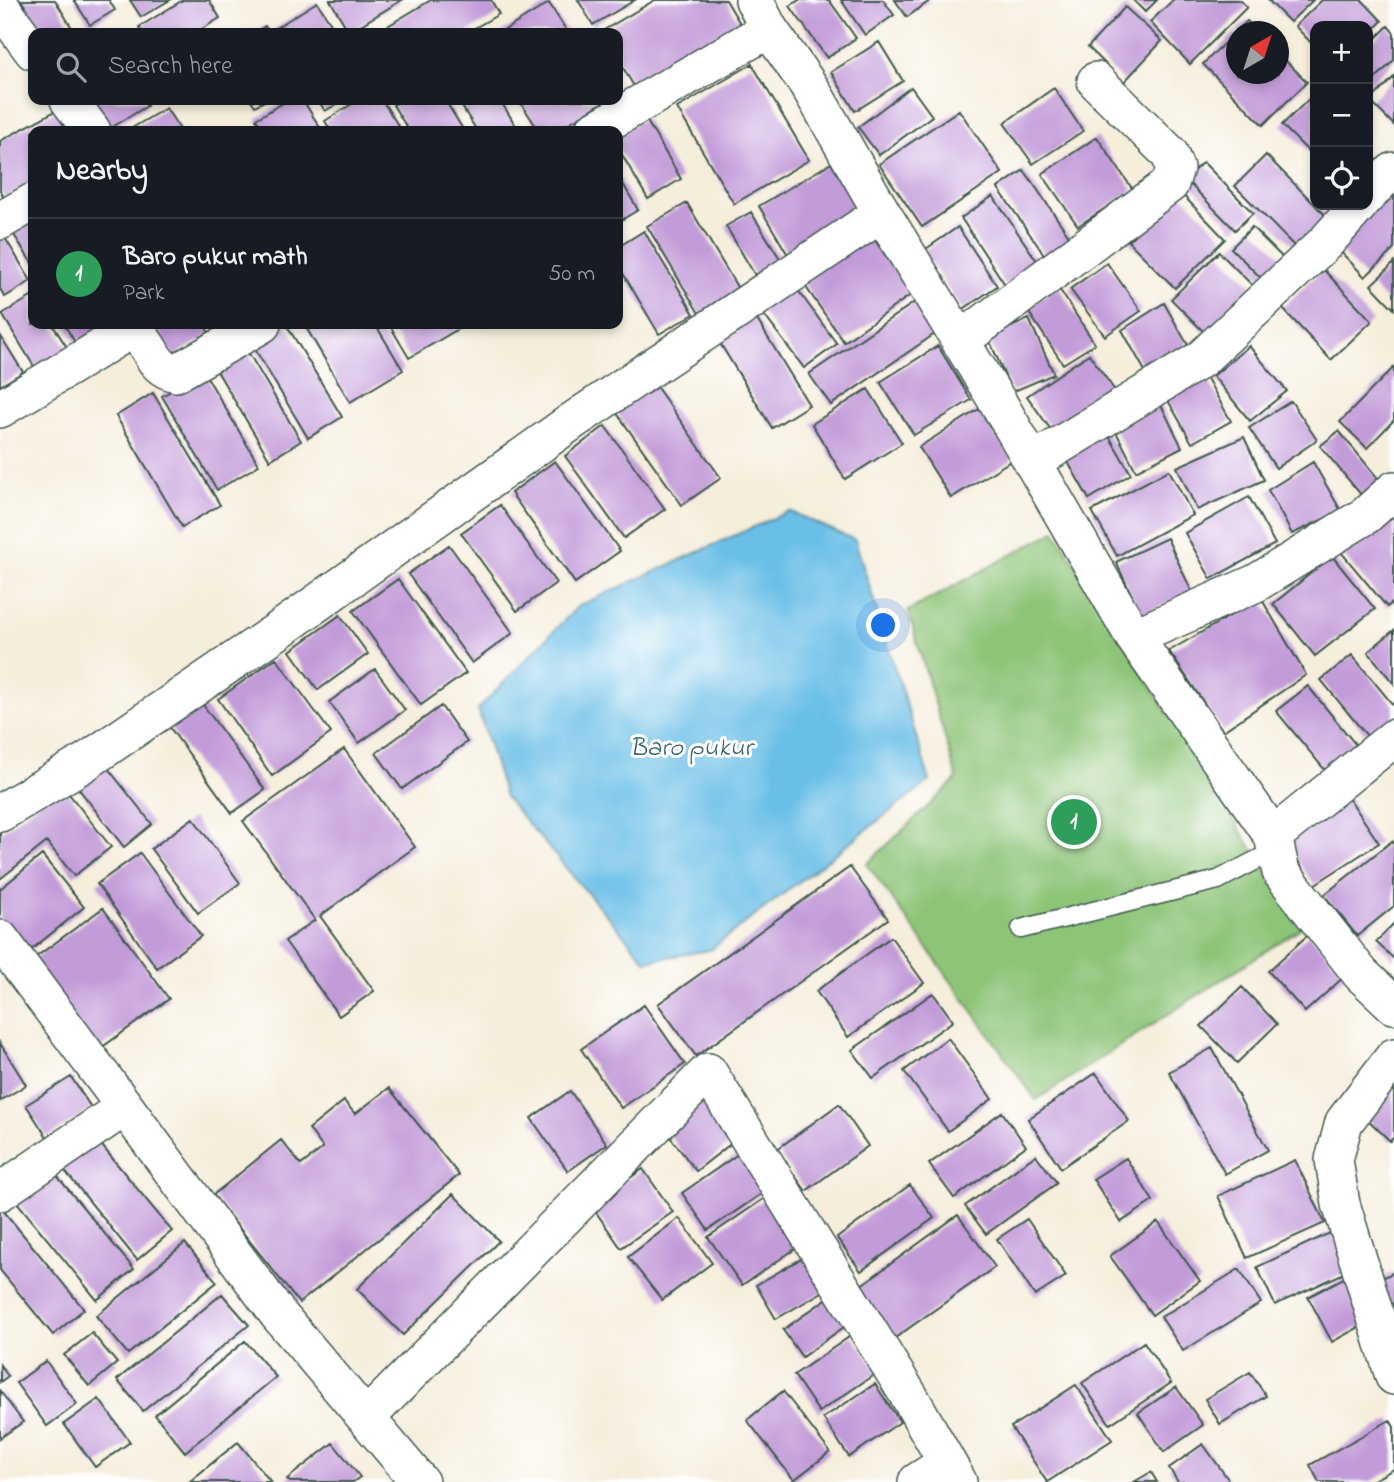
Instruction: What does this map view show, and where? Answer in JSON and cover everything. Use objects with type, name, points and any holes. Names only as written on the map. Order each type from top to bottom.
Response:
[{"type":"street","points":[[0,6],[28,44]]},
{"type":"street","points":[[600,126],[762,14],[811,89],[1134,637],[1275,843],[1281,872],[1361,974],[1394,1005]]},
{"type":"street","points":[[960,341],[1170,184],[1175,168],[1169,153],[1096,81]]},
{"type":"street","points":[[73,105],[88,126]]},
{"type":"street","points":[[1373,189],[1394,171]]},
{"type":"street","points":[[0,221],[28,205]]},
{"type":"street","points":[[1032,462],[1200,360],[1326,242],[1355,210]]},
{"type":"street","points":[[0,813],[95,755],[279,630],[575,420],[882,213]]},
{"type":"street","points":[[0,409],[127,332],[137,333],[158,365],[176,373],[244,329]]},
{"type":"street","points":[[1134,637],[1256,583],[1365,516],[1394,490]]},
{"type":"street","points":[[1275,843],[1394,738]]},
{"type":"street","points":[[0,939],[278,1314],[420,1482]]},
{"type":"street","points":[[1394,1057],[1345,1122],[1334,1160],[1341,1204],[1394,1376]]},
{"type":"street","points":[[366,1418],[708,1072],[909,1396],[953,1473],[917,1482]]},
{"type":"street","points":[[0,1192],[125,1107]]},
{"type":"lane","points":[[1021,929],[1218,880],[1275,843]]},
{"type":"green space","points":[[1055,531],[1301,928],[1036,1100],[867,864],[957,779],[908,611]]},
{"type":"water","name":"Baro pukur","points":[[789,511],[855,540],[930,781],[710,950],[646,961],[505,797],[478,709],[578,606]]},
{"type":"building","points":[[21,0],[55,0],[72,28],[38,28]]},
{"type":"building","points":[[74,0],[109,0],[115,10],[90,25]]},
{"type":"building","points":[[130,0],[170,0],[141,17]]},
{"type":"building","points":[[183,0],[209,0],[220,18],[203,28],[139,27]]},
{"type":"building","points":[[330,0],[402,0],[356,28],[347,28]]},
{"type":"building","points":[[431,0],[491,0],[499,14],[475,28],[384,28]]},
{"type":"building","points":[[578,0],[635,0],[593,25]]},
{"type":"building","points":[[655,0],[726,0],[745,32],[639,95],[623,68],[623,28],[607,28]]},
{"type":"building","points":[[799,0],[829,0],[856,38],[827,58],[790,6]]},
{"type":"building","points":[[841,0],[883,0],[894,15],[865,35]]},
{"type":"building","points":[[895,0],[931,0],[907,17]]},
{"type":"building","points":[[1133,0],[1157,0],[1145,12]]},
{"type":"building","points":[[1173,0],[1240,0],[1247,7],[1233,21],[1226,21],[1226,28],[1190,64],[1150,22]]},
{"type":"building","points":[[1268,0],[1313,0],[1290,22]]},
{"type":"building","points":[[1322,0],[1362,0],[1382,21],[1373,30],[1373,21],[1310,21],[1310,42],[1295,26]]},
{"type":"building","points":[[317,2],[334,28],[276,28]]},
{"type":"building","points":[[549,3],[565,28],[508,28]]},
{"type":"building","points":[[1125,7],[1162,41],[1124,82],[1088,47]]},
{"type":"building","points":[[1388,26],[1394,33],[1394,60],[1373,81],[1373,41]]},
{"type":"building","points":[[879,42],[903,81],[855,111],[831,72]]},
{"type":"building","points":[[1226,42],[1226,84],[1289,84],[1289,64],[1307,82],[1263,125],[1203,64]]},
{"type":"building","points":[[752,64],[809,160],[734,204],[677,108]]},
{"type":"building","points":[[1394,77],[1394,125],[1373,104],[1373,98]]},
{"type":"building","points":[[911,87],[932,116],[879,155],[858,127]]},
{"type":"building","points":[[1054,88],[1083,131],[1033,164],[1004,123]]},
{"type":"building","points":[[1310,98],[1310,153],[1282,125]]},
{"type":"building","points":[[66,105],[78,126],[28,126],[28,185],[4,198],[0,190],[0,141]]},
{"type":"building","points":[[94,105],[147,106],[114,126],[107,126]]},
{"type":"building","points":[[280,105],[306,105],[319,126],[261,126],[256,119]]},
{"type":"building","points":[[321,105],[335,105],[325,111]]},
{"type":"building","points":[[350,105],[385,105],[398,126],[328,126],[325,121]]},
{"type":"building","points":[[393,105],[448,105],[461,126],[406,126]]},
{"type":"building","points":[[461,105],[503,105],[516,126],[474,126]]},
{"type":"building","points":[[522,105],[599,105],[564,126],[536,126]]},
{"type":"building","points":[[166,108],[178,126],[135,126]]},
{"type":"building","points":[[959,110],[1002,173],[922,227],[879,164]]},
{"type":"building","points":[[645,118],[681,179],[648,199],[623,156],[623,131]]},
{"type":"building","points":[[1097,137],[1133,190],[1078,226],[1042,174]]},
{"type":"building","points":[[1266,155],[1310,200],[1310,210],[1320,210],[1328,218],[1297,249],[1235,186]]},
{"type":"building","points":[[1203,162],[1253,213],[1235,230],[1185,179]]},
{"type":"building","points":[[831,163],[861,212],[788,255],[759,206]]},
{"type":"building","points":[[1024,170],[1071,239],[1045,256],[998,188]]},
{"type":"building","points":[[623,184],[638,210],[623,219]]},
{"type":"building","points":[[1394,186],[1394,249],[1365,277],[1334,245],[1370,210],[1373,210],[1373,207]]},
{"type":"building","points":[[1179,191],[1225,239],[1175,288],[1128,241]]},
{"type":"building","points":[[993,196],[1039,264],[1006,286],[961,218]]},
{"type":"building","points":[[687,203],[743,297],[703,320],[647,226]]},
{"type":"building","points":[[751,212],[782,262],[756,277],[726,226]]},
{"type":"building","points":[[28,220],[28,257],[11,230]]},
{"type":"building","points":[[958,227],[997,286],[962,310],[923,251]]},
{"type":"building","points":[[1252,227],[1290,265],[1269,286],[1231,248]]},
{"type":"building","points":[[644,231],[694,314],[659,334],[623,273],[623,244]]},
{"type":"building","points":[[870,233],[912,294],[844,342],[801,280]]},
{"type":"building","points":[[4,236],[28,276],[28,283],[5,297],[0,289],[0,238]]},
{"type":"building","points":[[1219,252],[1260,293],[1212,340],[1171,299]]},
{"type":"building","points":[[1107,263],[1141,311],[1105,336],[1070,289]]},
{"type":"building","points":[[1394,263],[1394,309],[1371,285]]},
{"type":"building","points":[[1323,269],[1372,321],[1331,360],[1282,308]]},
{"type":"building","points":[[792,282],[837,344],[804,368],[758,307]]},
{"type":"building","points":[[1058,287],[1095,344],[1063,364],[1026,308]]},
{"type":"building","points":[[28,299],[28,329],[55,329],[68,349],[35,368],[2,314]]},
{"type":"building","points":[[915,302],[936,333],[831,405],[809,374]]},
{"type":"building","points":[[1164,303],[1194,356],[1150,380],[1122,330]]},
{"type":"building","points":[[753,313],[809,405],[772,428],[715,335]]},
{"type":"building","points":[[1029,319],[1054,374],[1012,392],[988,337]]},
{"type":"building","points":[[67,329],[101,329],[76,344]]},
{"type":"building","points":[[157,329],[206,329],[210,334],[174,356]]},
{"type":"building","points":[[278,329],[289,329],[342,417],[308,438],[252,344]]},
{"type":"building","points":[[307,329],[378,329],[403,370],[350,402]]},
{"type":"building","points":[[392,329],[458,329],[409,358]]},
{"type":"building","points":[[0,335],[23,372],[0,386]]},
{"type":"building","points":[[938,346],[971,400],[914,435],[880,382]]},
{"type":"building","points":[[1249,346],[1287,391],[1250,421],[1213,376]]},
{"type":"building","points":[[248,352],[301,441],[270,460],[217,371]]},
{"type":"building","points":[[1089,354],[1118,395],[1056,437],[1027,396]]},
{"type":"building","points":[[1394,367],[1394,420],[1367,448],[1340,422]]},
{"type":"building","points":[[204,372],[259,465],[217,490],[162,396]]},
{"type":"building","points":[[1205,375],[1231,421],[1192,443],[1166,397]]},
{"type":"building","points":[[653,382],[721,478],[682,505],[614,409]]},
{"type":"building","points":[[868,389],[902,443],[845,479],[812,424]]},
{"type":"building","points":[[153,393],[220,505],[182,527],[116,416]]},
{"type":"building","points":[[1159,401],[1182,447],[1136,471],[1112,424]]},
{"type":"building","points":[[1291,401],[1317,440],[1276,468],[1249,428]]},
{"type":"building","points":[[979,409],[1012,460],[951,498],[919,447]]},
{"type":"building","points":[[605,426],[665,509],[624,538],[565,456]]},
{"type":"building","points":[[1106,431],[1131,474],[1089,499],[1064,455]]},
{"type":"building","points":[[1339,431],[1381,482],[1363,497],[1320,446]]},
{"type":"building","points":[[1244,437],[1264,480],[1197,510],[1177,467]]},
{"type":"building","points":[[555,461],[620,551],[575,583],[511,493]]},
{"type":"building","points":[[1313,462],[1341,511],[1292,534],[1268,490]]},
{"type":"building","points":[[1169,470],[1193,515],[1117,556],[1092,511]]},
{"type":"building","points":[[1249,497],[1275,544],[1211,579],[1185,533]]},
{"type":"building","points":[[500,505],[556,583],[517,611],[461,533]]},
{"type":"building","points":[[1394,507],[1394,601],[1387,607],[1340,551]]},
{"type":"building","points":[[1167,538],[1192,592],[1141,615],[1116,562]]},
{"type":"building","points":[[449,545],[513,633],[472,663],[408,574]]},
{"type":"building","points":[[1332,556],[1375,609],[1315,656],[1273,604]]},
{"type":"building","points":[[398,579],[466,673],[421,705],[353,611]]},
{"type":"building","points":[[1261,598],[1306,675],[1223,731],[1169,651]]},
{"type":"building","points":[[340,615],[368,654],[318,690],[290,651]]},
{"type":"building","points":[[1394,630],[1394,684],[1368,652]]},
{"type":"building","points":[[1352,655],[1394,706],[1394,724],[1372,742],[1321,680]]},
{"type":"building","points":[[276,658],[331,733],[272,776],[218,699]]},
{"type":"building","points":[[375,669],[405,710],[359,743],[329,702]]},
{"type":"building","points":[[1308,686],[1360,750],[1329,775],[1276,711]]},
{"type":"building","points":[[201,702],[265,790],[232,813],[168,725]]},
{"type":"building","points":[[441,706],[467,742],[402,789],[376,753]]},
{"type":"building","points":[[344,749],[415,847],[320,916],[374,991],[339,1016],[285,941],[315,920],[243,821]]},
{"type":"building","points":[[103,762],[152,824],[124,847],[75,784]]},
{"type":"building","points":[[62,785],[111,847],[74,876],[47,842],[0,879],[0,833]]},
{"type":"building","points":[[1346,794],[1379,843],[1314,885],[1282,837]]},
{"type":"building","points":[[193,818],[240,883],[198,913],[151,849]]},
{"type":"building","points":[[1392,841],[1394,906],[1357,936],[1324,895]]},
{"type":"building","points":[[140,853],[201,936],[157,968],[97,884]]},
{"type":"building","points":[[42,855],[84,907],[26,954],[0,922],[0,889]]},
{"type":"building","points":[[850,867],[888,919],[696,1056],[658,1004]]},
{"type":"building","points":[[103,908],[169,999],[94,1053],[29,962]]},
{"type":"building","points":[[1394,923],[1394,959],[1376,942]]},
{"type":"building","points":[[1309,934],[1346,975],[1305,1012],[1268,971]]},
{"type":"building","points":[[891,937],[924,983],[848,1037],[816,991]]},
{"type":"building","points":[[1242,987],[1277,1024],[1237,1063],[1201,1026]]},
{"type":"building","points":[[933,993],[953,1021],[873,1078],[852,1050]]},
{"type":"building","points":[[644,1005],[685,1064],[621,1108],[581,1049]]},
{"type":"building","points":[[948,1038],[992,1099],[948,1131],[904,1071]]},
{"type":"building","points":[[0,1043],[26,1085],[0,1101]]},
{"type":"building","points":[[1212,1048],[1268,1150],[1225,1174],[1169,1072]]},
{"type":"building","points":[[1096,1073],[1129,1121],[1061,1168],[1028,1119]]},
{"type":"building","points":[[71,1077],[92,1109],[47,1137],[26,1105]]},
{"type":"building","points":[[1394,1084],[1394,1137],[1390,1141],[1363,1115]]},
{"type":"building","points":[[389,1088],[459,1175],[299,1303],[213,1195],[281,1140],[301,1165],[323,1148],[309,1129],[344,1101],[355,1114]]},
{"type":"building","points":[[570,1091],[607,1144],[568,1171],[531,1118]]},
{"type":"building","points":[[704,1093],[738,1138],[696,1171],[662,1126]]},
{"type":"building","points":[[839,1104],[868,1146],[806,1191],[776,1150]]},
{"type":"building","points":[[1002,1112],[1026,1146],[954,1198],[929,1164]]},
{"type":"building","points":[[94,1136],[172,1231],[137,1260],[60,1165]]},
{"type":"building","points":[[741,1152],[767,1190],[708,1230],[682,1193]]},
{"type":"building","points":[[1036,1155],[1057,1183],[986,1234],[965,1206]]},
{"type":"building","points":[[1126,1158],[1153,1201],[1121,1222],[1093,1179]]},
{"type":"building","points":[[1295,1160],[1325,1223],[1247,1258],[1218,1196]]},
{"type":"building","points":[[643,1169],[673,1212],[621,1248],[591,1205]]},
{"type":"building","points":[[53,1171],[134,1269],[97,1300],[16,1201]]},
{"type":"building","points":[[910,1185],[934,1218],[861,1271],[837,1238]]},
{"type":"building","points":[[453,1194],[499,1241],[403,1335],[357,1289]]},
{"type":"building","points":[[768,1196],[801,1245],[742,1285],[708,1237]]},
{"type":"building","points":[[2,1209],[84,1309],[53,1335],[0,1270]]},
{"type":"building","points":[[958,1215],[995,1267],[885,1345],[849,1294]]},
{"type":"building","points":[[679,1218],[712,1263],[662,1300],[628,1257]]},
{"type":"building","points":[[1027,1219],[1066,1276],[1035,1296],[997,1239]]},
{"type":"building","points":[[1158,1222],[1200,1281],[1152,1315],[1110,1256]]},
{"type":"building","points":[[1332,1232],[1351,1270],[1275,1305],[1257,1267]]},
{"type":"building","points":[[185,1243],[217,1282],[128,1354],[96,1316]]},
{"type":"building","points":[[804,1257],[824,1291],[776,1319],[756,1285]]},
{"type":"building","points":[[1239,1269],[1261,1303],[1183,1351],[1161,1317]]},
{"type":"building","points":[[1394,1272],[1394,1315],[1376,1281]]},
{"type":"building","points":[[1349,1275],[1374,1319],[1332,1342],[1308,1297]]},
{"type":"building","points":[[222,1294],[249,1325],[143,1411],[117,1380]]},
{"type":"building","points":[[829,1297],[848,1324],[802,1357],[783,1330]]},
{"type":"building","points":[[92,1333],[117,1363],[89,1386],[64,1355]]},
{"type":"building","points":[[852,1335],[878,1372],[819,1412],[794,1375]]},
{"type":"building","points":[[245,1341],[276,1377],[185,1452],[155,1415]]},
{"type":"building","points":[[1144,1342],[1171,1383],[1110,1424],[1082,1383]]},
{"type":"building","points":[[46,1361],[77,1404],[47,1426],[16,1383]]},
{"type":"building","points":[[0,1365],[8,1376],[0,1382]]},
{"type":"building","points":[[1250,1372],[1266,1396],[1220,1424],[1205,1399]]},
{"type":"building","points":[[875,1384],[900,1422],[849,1457],[823,1418]]},
{"type":"building","points":[[1076,1385],[1112,1440],[1047,1482],[1011,1427]]},
{"type":"building","points":[[1176,1387],[1203,1425],[1164,1452],[1138,1413]]},
{"type":"building","points":[[0,1391],[23,1422],[0,1438]]},
{"type":"building","points":[[783,1391],[830,1452],[794,1480],[747,1420]]},
{"type":"building","points":[[99,1399],[130,1442],[95,1467],[64,1424]]},
{"type":"building","points":[[1390,1420],[1394,1427],[1394,1469],[1370,1482],[1319,1482],[1310,1465]]},
{"type":"building","points":[[238,1442],[271,1482],[189,1482]]},
{"type":"building","points":[[333,1443],[360,1477],[353,1482],[290,1482],[287,1479]]},
{"type":"building","points":[[1203,1444],[1230,1482],[1178,1482],[1169,1468]]},
{"type":"building","points":[[1151,1472],[1157,1482],[1134,1482]]},
{"type":"place","name":"Baro pukur math","points":[[1074,822]]}]
